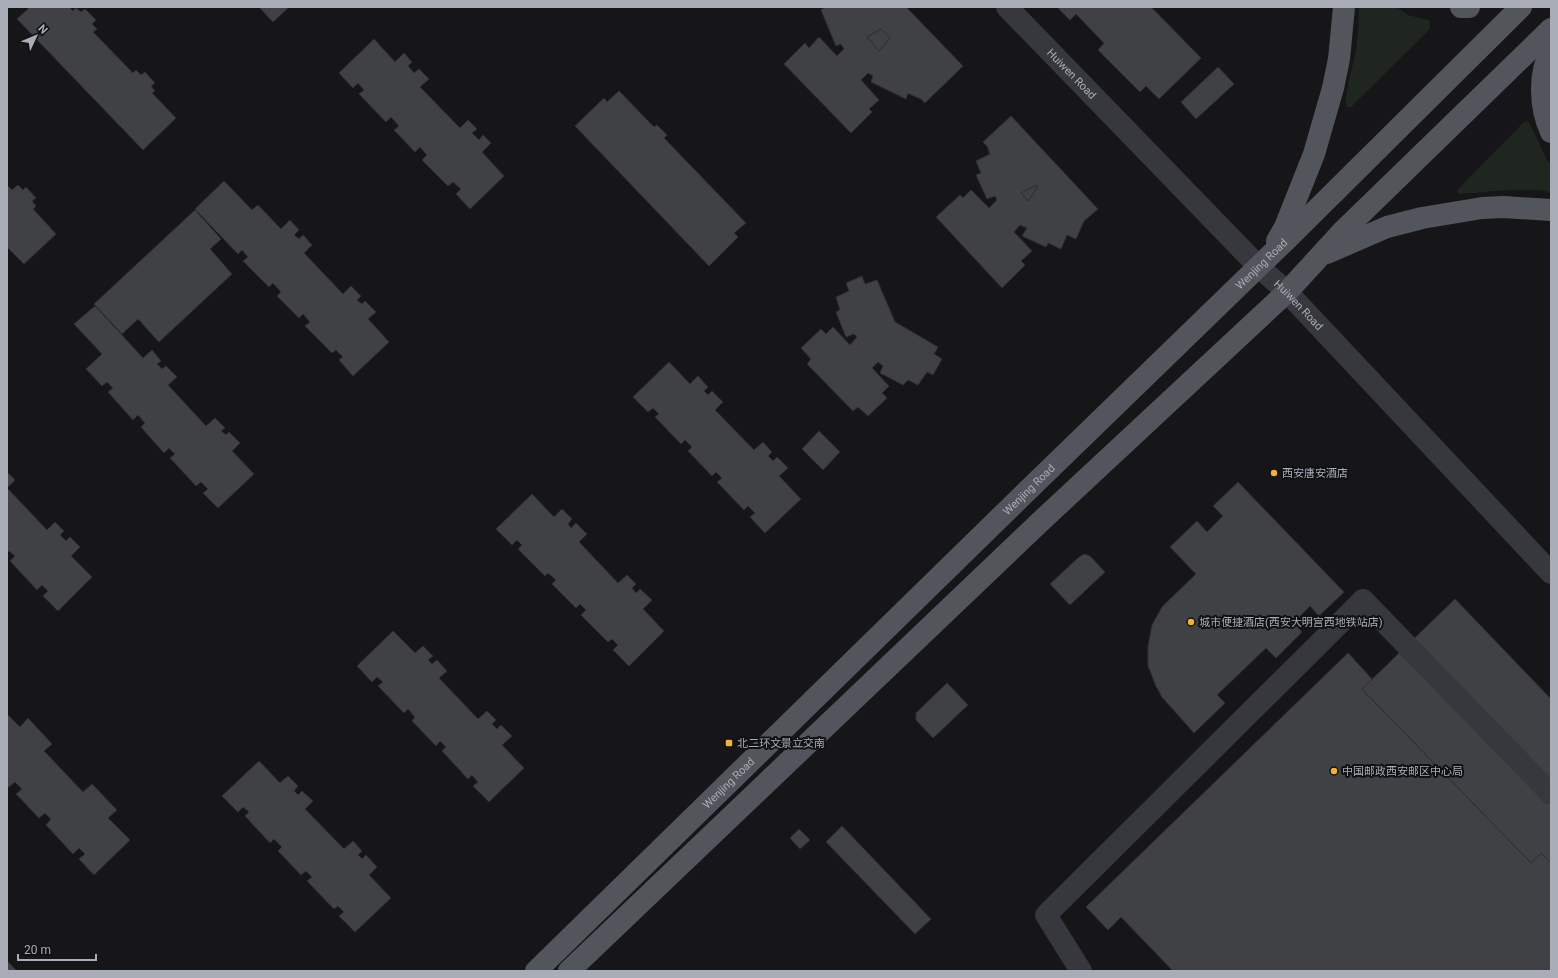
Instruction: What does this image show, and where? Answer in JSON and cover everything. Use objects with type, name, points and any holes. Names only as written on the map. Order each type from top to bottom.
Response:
[{"type":"main road","points":[[1262,263],[1285,227],[1314,154],[1333,88],[1339,59],[1344,7]]},
{"type":"main road","points":[[1461,7],[1469,7]]},
{"type":"main road","name":"Wenjing Road","points":[[536,971],[1262,263],[1521,7]]},
{"type":"main road","points":[[570,971],[1040,522],[1287,292],[1342,232],[1551,29]]},
{"type":"main road","points":[[1551,51],[1547,57],[1543,77],[1542,95],[1548,126],[1551,132]]},
{"type":"main road","points":[[1319,257],[1387,227],[1422,218],[1482,208],[1504,207],[1551,210]]},
{"type":"street","name":"Huiwen Road","points":[[1007,7],[1262,263],[1287,292],[1551,573]]},
{"type":"street","points":[[1081,971],[1046,915],[1363,600],[1551,794]]},
{"type":"shaded area","points":[[1359,7],[1396,7],[1408,15],[1428,20],[1430,22],[1430,29],[1351,107],[1347,107],[1347,90],[1357,43]]},
{"type":"shaded area","points":[[1527,121],[1530,124],[1547,160],[1551,164],[1551,192],[1517,190],[1460,194],[1457,192],[1458,189],[1523,123]]},
{"type":"building","points":[[30,7],[69,7],[73,11],[76,8],[81,12],[85,9],[96,20],[92,24],[97,29],[93,32],[133,73],[136,70],[141,75],[145,72],[155,83],[151,86],[155,91],[152,93],[176,118],[143,150],[17,19]]},
{"type":"building","points":[[259,7],[289,7],[273,22]]},
{"type":"building","points":[[825,7],[906,7],[963,66],[925,103],[921,99],[908,93],[906,99],[871,82],[873,76],[868,73],[861,80],[879,100],[869,109],[872,112],[851,133],[784,64],[805,43],[809,48],[819,37],[837,56],[844,49],[841,44],[836,46],[821,10]],"holes":[[[881,29],[890,38],[879,51],[867,37]]]},
{"type":"building","points":[[1057,7],[1151,7],[1201,58],[1159,99],[1146,86],[1140,92],[1098,50],[1104,43],[1076,14],[1070,20]]},
{"type":"building","points":[[881,29],[890,38],[879,51],[867,37]]},
{"type":"building","points":[[374,39],[395,62],[404,53],[412,62],[408,66],[414,73],[419,69],[429,79],[420,87],[460,128],[468,120],[477,129],[472,133],[479,140],[483,135],[491,143],[482,152],[504,176],[470,209],[456,194],[461,189],[453,182],[448,186],[422,160],[427,155],[420,147],[415,152],[394,130],[399,126],[391,117],[386,122],[359,94],[364,90],[358,83],[353,88],[339,73]]},
{"type":"building","points":[[1218,67],[1234,84],[1196,119],[1181,102]]},
{"type":"building","points":[[619,91],[654,127],[657,125],[667,135],[664,138],[746,223],[734,233],[738,237],[709,266],[575,126],[604,98],[607,102]]},
{"type":"building","points":[[1011,116],[1098,209],[1084,221],[1076,239],[1067,235],[1061,249],[1048,243],[1046,247],[1022,236],[1027,228],[1020,225],[1014,232],[1032,251],[1021,261],[1025,265],[1002,288],[936,217],[960,195],[963,198],[971,190],[989,208],[997,200],[995,196],[987,199],[976,175],[981,173],[976,161],[990,154],[987,146],[983,142]],"holes":[[[1037,185],[1037,188],[1028,201],[1021,193]]]},
{"type":"building","points":[[224,181],[252,210],[258,205],[281,229],[290,220],[299,230],[294,235],[299,239],[303,235],[312,245],[304,253],[343,294],[351,286],[361,296],[357,300],[362,304],[365,301],[376,312],[368,319],[389,342],[353,376],[339,360],[343,357],[336,350],[332,353],[305,326],[310,322],[303,314],[299,318],[277,296],[281,292],[273,283],[269,287],[243,261],[248,257],[242,250],[238,254],[195,209]]},
{"type":"building","points":[[7,185],[12,190],[18,185],[23,190],[26,187],[36,198],[32,201],[36,206],[33,209],[56,234],[24,264],[7,247]]},
{"type":"building","points":[[1037,185],[1037,188],[1028,201],[1021,193]]},
{"type":"building","points":[[195,210],[221,239],[210,249],[232,274],[159,342],[138,319],[122,334],[94,304]]},
{"type":"building","points":[[862,276],[865,284],[877,280],[895,322],[938,347],[934,354],[942,359],[933,375],[927,372],[918,385],[908,380],[903,385],[880,373],[883,366],[878,362],[872,368],[889,386],[882,393],[887,398],[868,416],[858,407],[853,411],[807,364],[811,359],[801,348],[821,329],[826,334],[833,327],[850,345],[857,337],[854,334],[846,337],[836,312],[840,310],[836,297],[849,291],[846,283]]},
{"type":"building","points":[[95,306],[143,358],[152,350],[161,361],[157,364],[162,369],[166,366],[177,377],[168,385],[206,426],[215,418],[225,428],[221,431],[226,435],[229,432],[240,443],[232,451],[254,474],[218,508],[203,493],[208,489],[201,482],[196,486],[170,458],[175,454],[169,448],[164,453],[141,427],[145,423],[138,415],[133,420],[108,392],[113,388],[107,382],[102,386],[86,369],[102,354],[74,324]]},
{"type":"building","points":[[669,362],[690,384],[698,376],[708,387],[704,391],[708,395],[712,391],[723,402],[715,410],[754,450],[763,442],[772,452],[768,456],[773,461],[777,457],[788,468],[779,476],[801,499],[765,533],[750,517],[755,513],[748,506],[744,510],[717,482],[722,478],[716,472],[712,476],[688,451],[692,447],[685,440],[681,444],[655,417],[659,414],[653,408],[648,412],[633,397]]},
{"type":"building","points":[[819,431],[840,452],[823,470],[802,449]]},
{"type":"building","points":[[7,472],[15,480],[7,488]]},
{"type":"building","points":[[1238,482],[1344,592],[1319,616],[1310,606],[1293,623],[1302,632],[1276,658],[1266,648],[1217,695],[1225,703],[1194,733],[1162,697],[1156,686],[1148,666],[1148,646],[1152,625],[1162,607],[1196,574],[1170,547],[1197,521],[1207,532],[1223,516],[1213,506]]},
{"type":"building","points":[[7,488],[47,530],[55,522],[64,531],[60,535],[66,541],[70,537],[80,547],[71,556],[92,577],[58,611],[43,596],[48,591],[42,585],[37,590],[10,561],[15,556],[9,551],[7,553]]},
{"type":"building","points":[[532,494],[554,517],[562,509],[572,519],[568,524],[571,528],[576,523],[587,534],[579,542],[618,583],[627,575],[636,584],[632,588],[636,593],[640,589],[652,600],[643,609],[664,631],[629,666],[613,650],[618,645],[612,639],[608,642],[581,615],[586,610],[580,604],[576,608],[552,584],[556,580],[548,573],[545,576],[518,549],[522,545],[517,540],[512,545],[496,529]]},
{"type":"building","points":[[1084,554],[1090,556],[1105,572],[1070,605],[1050,584]]},
{"type":"building","points":[[1455,599],[1551,699],[1551,863],[1541,853],[1531,863],[1362,689]]},
{"type":"building","points":[[393,631],[415,653],[423,646],[433,656],[428,660],[432,664],[437,660],[447,671],[439,678],[478,719],[487,711],[496,720],[492,724],[497,729],[501,725],[512,736],[502,745],[524,768],[489,802],[473,786],[478,782],[472,775],[468,779],[442,751],[446,747],[440,741],[436,746],[412,721],[415,717],[408,709],[404,713],[378,686],[383,682],[377,677],[372,682],[357,666]]},
{"type":"building","name":"中国邮政西安邮区中心局","points":[[1348,653],[1372,679],[1362,689],[1531,863],[1541,853],[1551,863],[1551,971],[1173,971],[1121,917],[1108,930],[1086,907]]},
{"type":"building","points":[[947,683],[968,705],[933,738],[916,720],[916,713]]},
{"type":"building","points":[[7,714],[20,727],[28,718],[52,744],[44,751],[83,792],[92,784],[117,810],[108,818],[130,840],[94,875],[79,859],[85,854],[79,848],[73,854],[46,825],[51,819],[45,813],[39,818],[16,794],[22,789],[15,782],[9,787],[7,785]]},
{"type":"building","points":[[259,761],[280,783],[288,776],[298,786],[294,791],[298,795],[302,791],[313,801],[305,809],[344,849],[353,841],[362,851],[358,855],[362,859],[366,855],[377,867],[369,875],[391,898],[355,932],[339,916],[344,912],[338,906],[334,909],[307,881],[312,877],[306,871],[301,875],[278,851],[282,847],[274,839],[270,843],[245,816],[249,812],[243,807],[238,812],[222,796]]},
{"type":"building","points":[[842,826],[931,919],[915,934],[826,842]]},
{"type":"building","points":[[799,829],[810,840],[800,849],[790,838]]},
{"type":"building","points":[[7,961],[17,971],[7,971]]},
{"type":"place","name":"西安唐安酒店","points":[[1274,473]]},
{"type":"place","name":"城市便捷酒店(西安大明宫西地铁站店)","points":[[1191,622]]},
{"type":"place","name":"北二环文景立交南","points":[[729,743]]},
{"type":"place","name":"中国邮政西安邮区中心局","points":[[1334,771]]}]
